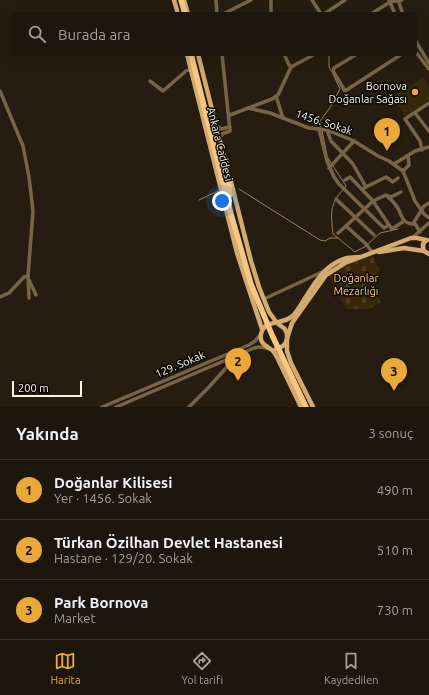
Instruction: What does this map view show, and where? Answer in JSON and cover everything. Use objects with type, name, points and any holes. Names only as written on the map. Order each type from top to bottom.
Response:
[{"type":"highway","points":[[177,0],[180,12]]},
{"type":"highway","points":[[183,0],[186,12]]},
{"type":"highway","name":"Ankara Caddesi","points":[[190,56],[196,74],[221,176],[263,308],[309,407]]},
{"type":"highway","name":"Ankara Caddesi","points":[[195,56],[230,195],[242,256],[260,309],[306,407]]},
{"type":"highway","points":[[225,159],[230,195]]},
{"type":"highway","points":[[221,176],[224,199]]},
{"type":"main road","points":[[174,0],[177,12]]},
{"type":"main road","name":"Ankara Caddesi","points":[[189,56],[191,69],[237,253],[262,332],[262,342],[278,357],[302,407]]},
{"type":"main road","name":"Ankara Caddesi","points":[[199,56],[251,261],[269,312],[277,323],[285,329],[287,334],[287,351],[291,363],[313,407]]},
{"type":"main road","points":[[270,349],[283,346],[287,340],[292,323],[326,275],[336,268],[359,257],[411,238],[428,240]]},
{"type":"main road","points":[[427,252],[423,244],[428,240]]},
{"type":"main road","points":[[372,252],[404,248],[427,252]]},
{"type":"main road","points":[[262,332],[270,324],[287,320],[294,315],[324,271],[344,259],[359,257]]},
{"type":"street","points":[[216,0],[217,12]]},
{"type":"street","points":[[227,12],[251,0]]},
{"type":"street","points":[[271,12],[272,0]]},
{"type":"street","points":[[312,0],[321,12]]},
{"type":"street","points":[[326,12],[343,0]]},
{"type":"street","points":[[374,12],[390,1],[399,0],[402,12]]},
{"type":"street","points":[[390,1],[394,12]]},
{"type":"street","points":[[417,43],[429,63]]},
{"type":"street","points":[[417,54],[429,69]]},
{"type":"street","points":[[222,56],[230,115],[230,129]]},
{"type":"street","points":[[285,56],[291,67]]},
{"type":"street","points":[[230,115],[276,96],[282,88],[291,67],[311,56]]},
{"type":"street","points":[[354,56],[334,68],[334,71],[345,91],[399,56]]},
{"type":"street","points":[[150,82],[163,91],[186,71],[191,69]]},
{"type":"street","points":[[0,91],[23,146],[29,177],[33,211],[28,277],[29,298]]},
{"type":"street","points":[[276,96],[283,118]]},
{"type":"street","points":[[422,150],[420,141],[405,120],[429,103]]},
{"type":"street","name":"1456. Sokak","points":[[248,108],[283,118],[309,128],[327,130],[354,141],[394,164],[403,171],[416,201],[429,218]]},
{"type":"street","points":[[415,112],[429,131]]},
{"type":"street","points":[[216,125],[221,129],[230,129]]},
{"type":"street","points":[[220,141],[220,136],[230,129]]},
{"type":"street","points":[[319,129],[329,168],[339,184],[384,228],[390,225]]},
{"type":"street","points":[[327,130],[331,141],[353,164],[366,187]]},
{"type":"street","points":[[329,168],[354,141]]},
{"type":"street","points":[[394,164],[415,151],[429,147]]},
{"type":"street","points":[[403,171],[409,165],[408,156]]},
{"type":"street","points":[[345,180],[350,177],[373,201],[392,229],[404,221]]},
{"type":"street","points":[[363,191],[366,187],[386,177],[393,182],[398,178]]},
{"type":"street","points":[[338,234],[354,217],[373,201],[386,195],[390,197],[401,192]]},
{"type":"street","points":[[386,195],[394,202],[404,221],[408,224],[414,224]]},
{"type":"street","points":[[336,199],[374,235]]},
{"type":"street","points":[[420,232],[414,224],[415,218],[429,203]]},
{"type":"street","points":[[411,238],[429,223]]},
{"type":"street","points":[[346,226],[372,252]]},
{"type":"street","points":[[264,299],[324,271]]},
{"type":"street","points":[[0,297],[9,293],[24,277],[28,277]]},
{"type":"street","points":[[28,277],[36,295]]},
{"type":"street","name":"129. Sokak","points":[[102,407],[252,343],[262,332]]},
{"type":"street","name":"129. Sokak","points":[[116,407],[259,347],[270,349]]},
{"type":"street","points":[[189,407],[234,359],[231,352]]},
{"type":"green space","name":"Bornova Doğanlar Sağası","points":[[423,77],[429,87],[429,100],[405,116],[393,97]]},
{"type":"green space","name":"Doğanlar Mezarlığı","points":[[371,256],[374,257],[379,269],[376,283],[380,303],[368,309],[346,309],[329,276],[348,264]]},
{"type":"waterway","points":[[329,56],[329,67],[331,71]]},
{"type":"waterway","points":[[321,127],[320,121],[331,106],[340,89],[333,74]]},
{"type":"waterway","points":[[322,131],[327,155]]},
{"type":"waterway","points":[[328,158],[331,163]]},
{"type":"waterway","points":[[333,166],[346,186],[345,188]]},
{"type":"waterway","points":[[239,189],[320,240],[325,241],[330,238],[338,238]]},
{"type":"waterway","points":[[199,200],[220,190]]},
{"type":"waterway","points":[[343,190],[338,195],[333,205],[333,234],[355,252],[366,246]]},
{"type":"waterway","points":[[368,244],[380,233],[398,229]]},
{"type":"place","name":"Bornova Doğanlar Sağası","points":[[415,92]]},
{"type":"place","name":"Doğanlar Kilisesi","points":[[387,151]]},
{"type":"place","name":"Türkan Özilhan Devlet Hastanesi","points":[[238,381]]},
{"type":"place","name":"Park Bornova","points":[[394,391]]}]
